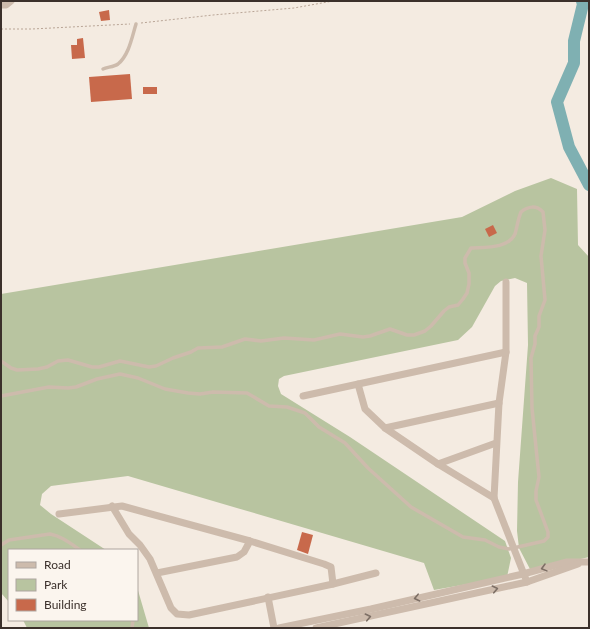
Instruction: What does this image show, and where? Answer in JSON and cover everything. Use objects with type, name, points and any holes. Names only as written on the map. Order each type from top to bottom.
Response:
[{"type":"street","points":[[1,5],[6,5],[11,1]]},
{"type":"street","points":[[506,282],[506,352],[499,403],[494,498],[527,582]]},
{"type":"street","points":[[303,396],[506,352]]},
{"type":"street","points":[[358,384],[365,409],[385,428],[438,464],[494,498]]},
{"type":"street","points":[[385,428],[499,403]]},
{"type":"street","points":[[438,464],[496,443]]},
{"type":"street","points":[[112,506],[129,534],[140,545],[150,559],[171,608],[177,614],[189,615],[334,584],[376,573]]},
{"type":"street","points":[[59,514],[112,506],[122,506],[250,541],[331,568],[334,584]]},
{"type":"street","points":[[157,573],[237,558],[244,552],[250,541]]},
{"type":"street","points":[[279,628],[523,574],[567,562],[586,562]]},
{"type":"street","points":[[316,628],[527,582],[586,562]]},
{"type":"street","points":[[268,597],[274,628]]},
{"type":"lane","points":[[103,69],[117,64],[124,56],[136,24]]},
{"type":"lane","points":[[1,361],[17,370],[38,369],[47,367],[58,361],[68,360],[92,367],[99,367],[120,361],[148,367],[156,366],[198,348],[222,347],[245,339],[260,341],[284,338],[314,340],[340,334],[363,337],[390,329],[411,335],[418,334],[432,326],[449,307],[458,305],[464,299],[470,284],[469,274],[465,263],[465,258],[469,250],[471,248],[493,246],[510,240],[514,234],[521,212],[529,207],[538,208],[543,212],[545,224],[541,256],[546,296],[539,316],[539,327],[535,336],[535,344],[531,358],[532,408],[539,478],[536,491],[536,500],[548,532],[548,537],[544,541],[513,549],[504,548],[479,538],[470,539],[464,537],[411,506],[368,468],[345,443],[319,427],[305,413],[287,407],[269,406],[247,392],[213,392],[193,394],[165,389],[138,378],[120,374],[97,378],[76,387],[49,387],[24,393],[1,396]]},
{"type":"lane","points":[[1,544],[9,540],[55,534],[79,549]]},
{"type":"path","points":[[1,28],[32,29],[136,24],[212,15],[294,8],[333,1]]},
{"type":"green space","points":[[551,178],[577,189],[578,245],[589,257],[589,557],[531,571],[519,548],[517,531],[518,482],[528,345],[527,283],[515,278],[501,281],[495,286],[472,327],[458,340],[284,376],[279,379],[278,386],[281,394],[350,437],[505,541],[511,558],[507,577],[434,590],[424,563],[128,476],[51,486],[42,494],[40,505],[51,514],[104,549],[8,549],[8,601],[1,593],[1,294],[462,217],[515,191]]},
{"type":"green space","points":[[138,590],[149,628],[27,628],[24,621],[138,621]]},
{"type":"building","points":[[109,10],[110,20],[101,21],[99,12]]},
{"type":"building","points":[[83,38],[85,58],[72,59],[71,45],[77,45],[77,39]]},
{"type":"building","points":[[130,74],[132,99],[91,102],[89,77]]},
{"type":"building","points":[[143,87],[157,87],[157,94],[143,94]]},
{"type":"building","points":[[493,225],[497,233],[489,237],[485,229]]},
{"type":"building","points":[[302,532],[313,535],[308,554],[297,550]]},
{"type":"waterway","points":[[582,1],[583,4],[574,41],[574,63],[557,102],[569,147],[589,185]]}]
